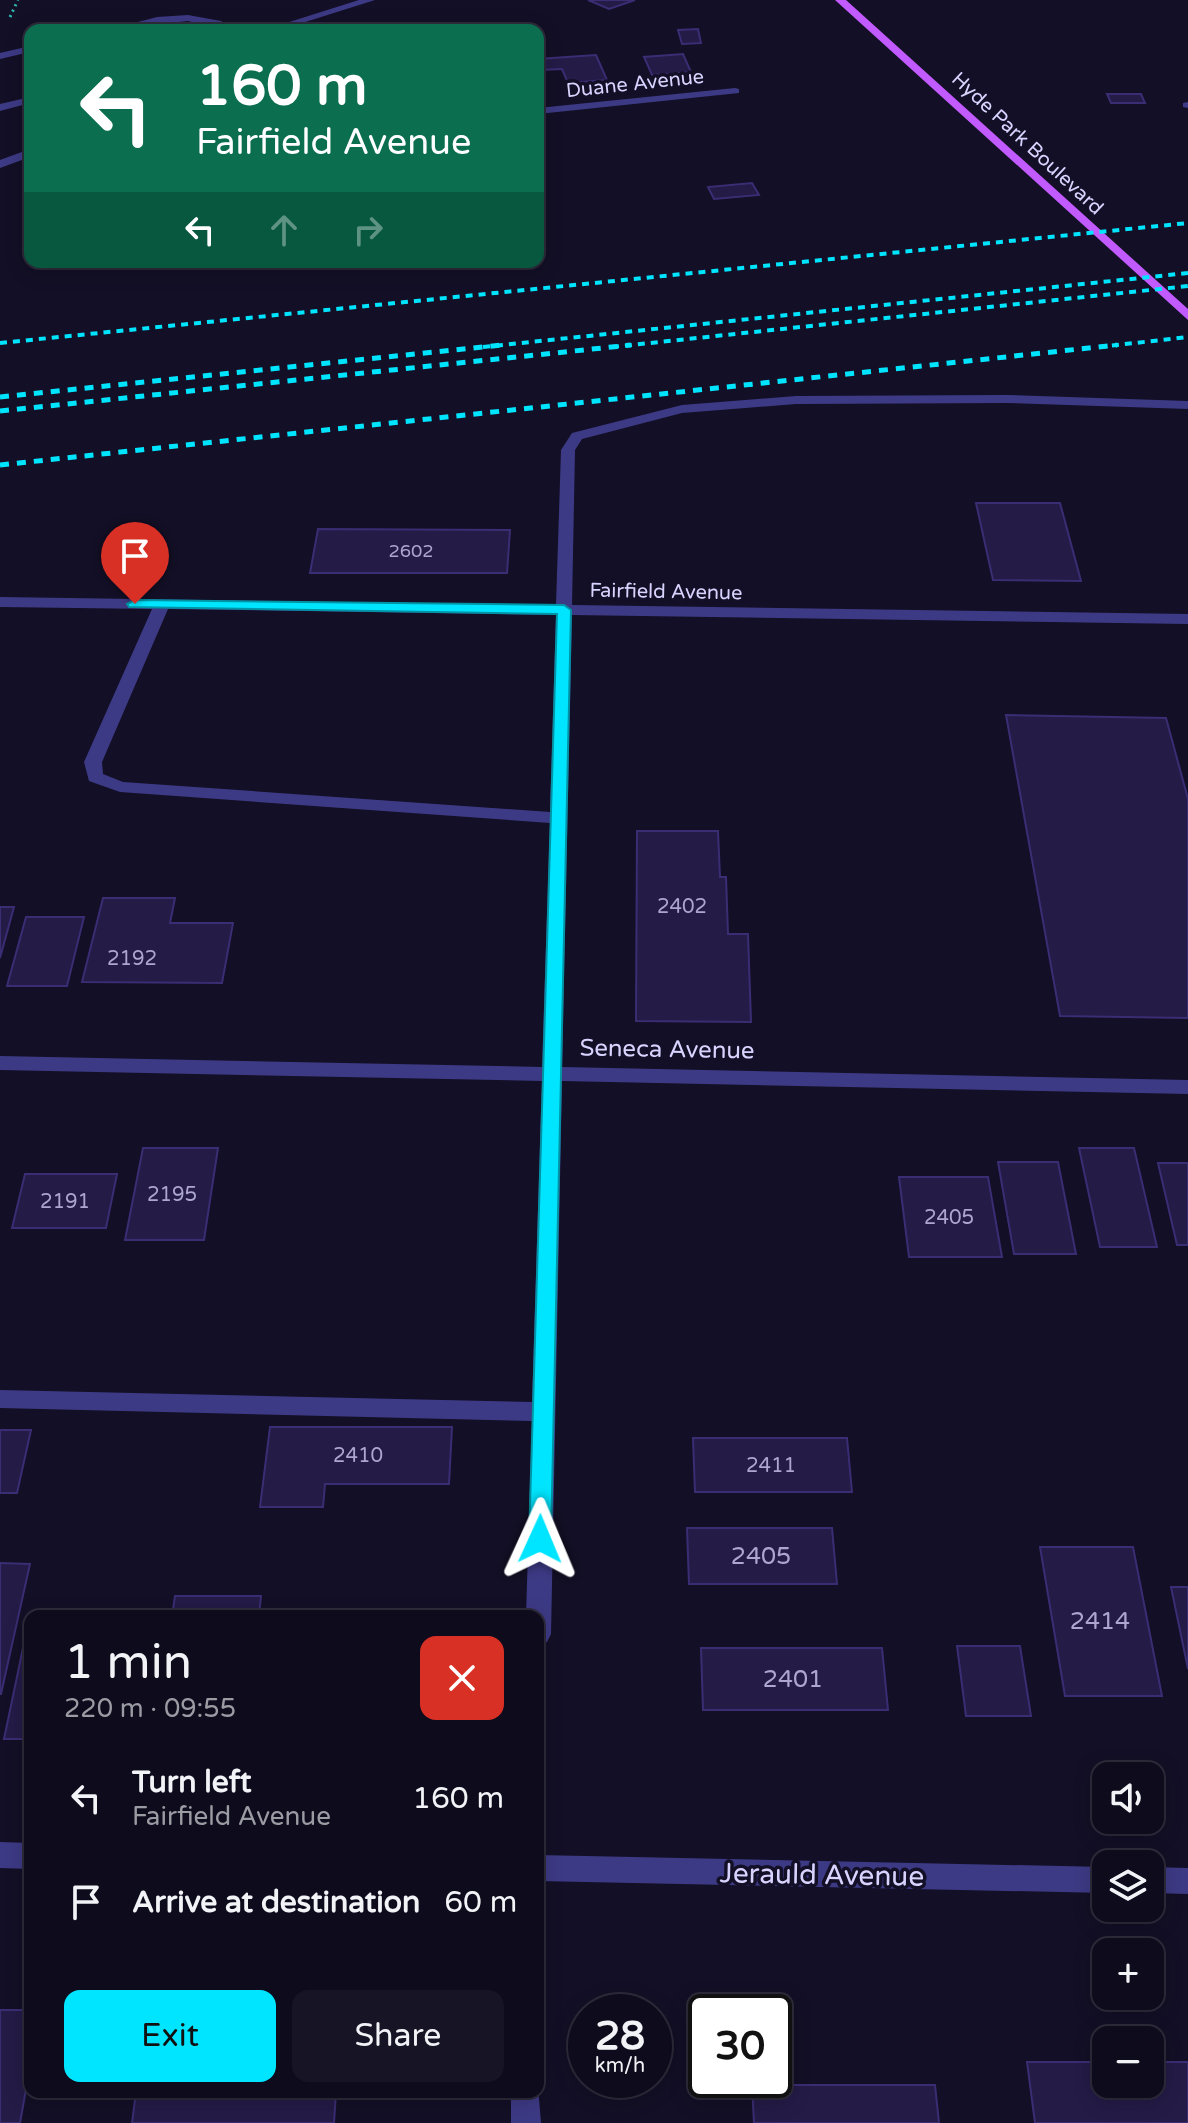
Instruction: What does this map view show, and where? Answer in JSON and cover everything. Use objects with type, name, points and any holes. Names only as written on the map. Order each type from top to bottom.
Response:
[{"type":"main road","name":"Hyde Park Boulevard","points":[[840,0],[1188,316]]},
{"type":"street","points":[[289,24],[370,0]]},
{"type":"street","points":[[138,24],[160,19],[215,20],[221,24]]},
{"type":"street","points":[[0,56],[24,50]]},
{"type":"street","name":"Duane Avenue","points":[[544,110],[735,91]]},
{"type":"street","points":[[0,108],[24,102]]},
{"type":"street","points":[[0,164],[24,155]]},
{"type":"street","points":[[539,1610],[568,450],[577,436],[682,409],[796,400],[1007,399],[1188,405]]},
{"type":"street","name":"Fairfield Avenue","points":[[0,602],[1188,619]]},
{"type":"street","points":[[162,604],[93,762],[95,777],[120,787],[559,818]]},
{"type":"street","name":"Seneca Avenue","points":[[0,1063],[1188,1087]]},
{"type":"street","points":[[0,1399],[543,1412]]},
{"type":"street","points":[[0,1855],[24,1856]]},
{"type":"street","name":"Jerauld Avenue","points":[[544,1868],[1092,1880]]},
{"type":"street","points":[[1164,1880],[1188,1881]]},
{"type":"street","points":[[526,2098],[526,2123]]},
{"type":"building","points":[[588,0],[635,0],[609,9]]},
{"type":"building","points":[[698,29],[701,43],[682,44],[678,30]]},
{"type":"building","points":[[683,54],[691,72],[652,75],[644,57]]},
{"type":"building","points":[[596,55],[607,80],[568,83],[562,69],[544,70],[544,59]]},
{"type":"building","points":[[1107,94],[1141,94],[1145,103],[1111,103]]},
{"type":"building","points":[[752,183],[759,195],[714,199],[708,187]]},
{"type":"building","points":[[976,503],[1060,503],[1081,581],[993,580]]},
{"type":"building","points":[[318,529],[510,530],[507,573],[310,573]]},
{"type":"building","points":[[1006,715],[1166,718],[1188,799],[1188,1018],[1060,1016]]},
{"type":"building","points":[[637,831],[718,831],[720,877],[726,877],[728,934],[748,934],[751,1022],[636,1021]]},
{"type":"building","points":[[103,898],[175,898],[170,923],[233,923],[222,983],[82,982]]},
{"type":"building","points":[[0,907],[14,907],[0,958]]},
{"type":"building","points":[[26,917],[84,917],[67,986],[7,986]]},
{"type":"building","points":[[143,1148],[218,1148],[204,1240],[125,1240]]},
{"type":"building","points":[[1079,1148],[1134,1148],[1157,1247],[1100,1247]]},
{"type":"building","points":[[998,1162],[1058,1162],[1076,1254],[1014,1254]]},
{"type":"building","points":[[1158,1163],[1188,1163],[1188,1245],[1177,1245]]},
{"type":"building","points":[[25,1174],[117,1174],[106,1228],[12,1228]]},
{"type":"building","points":[[899,1177],[988,1177],[1002,1257],[909,1257]]},
{"type":"building","points":[[270,1427],[452,1427],[449,1484],[325,1484],[323,1507],[260,1507]]},
{"type":"building","points":[[0,1430],[31,1430],[17,1493],[0,1493]]},
{"type":"building","points":[[693,1438],[847,1438],[852,1492],[695,1492]]},
{"type":"building","points":[[687,1528],[832,1528],[837,1584],[689,1584]]},
{"type":"building","points":[[1040,1547],[1133,1547],[1162,1696],[1065,1696]]},
{"type":"building","points":[[0,1563],[30,1564],[1,1694],[0,1694]]},
{"type":"building","points":[[1171,1587],[1188,1587],[1188,1669]]},
{"type":"building","points":[[175,1596],[261,1596],[260,1610],[173,1610]]},
{"type":"building","points":[[24,1643],[24,1739],[4,1739]]},
{"type":"building","points":[[957,1646],[1020,1646],[1031,1716],[966,1716]]},
{"type":"building","points":[[701,1648],[882,1648],[888,1710],[703,1710]]},
{"type":"building","points":[[0,2010],[24,2010],[24,2098],[20,2123],[0,2123]]},
{"type":"building","points":[[1027,2062],[1092,2062],[1092,2098],[1164,2098],[1164,2062],[1188,2062],[1188,2123],[1035,2123]]},
{"type":"building","points":[[792,2085],[935,2085],[939,2123],[754,2123],[753,2098],[792,2098]]},
{"type":"building","points":[[135,2098],[336,2098],[334,2123],[132,2123]]},
{"type":"railway","points":[[0,343],[1188,223]]},
{"type":"railway","points":[[483,347],[1188,273]]},
{"type":"railway","points":[[622,346],[1188,286]]},
{"type":"railway","points":[[1112,345],[1188,337]]},
{"type":"railway","points":[[0,397],[502,345]]},
{"type":"railway","points":[[622,346],[631,345]]},
{"type":"railway","points":[[0,465],[1112,345]]},
{"type":"railway","points":[[1099,347],[1112,345]]},
{"type":"railway","points":[[1112,345],[1117,345]]},
{"type":"railway","points":[[0,411],[622,346]]},
{"type":"railway","points":[[612,347],[622,346]]},
{"type":"route","points":[[135,604],[564,610],[540,1539]]}]
